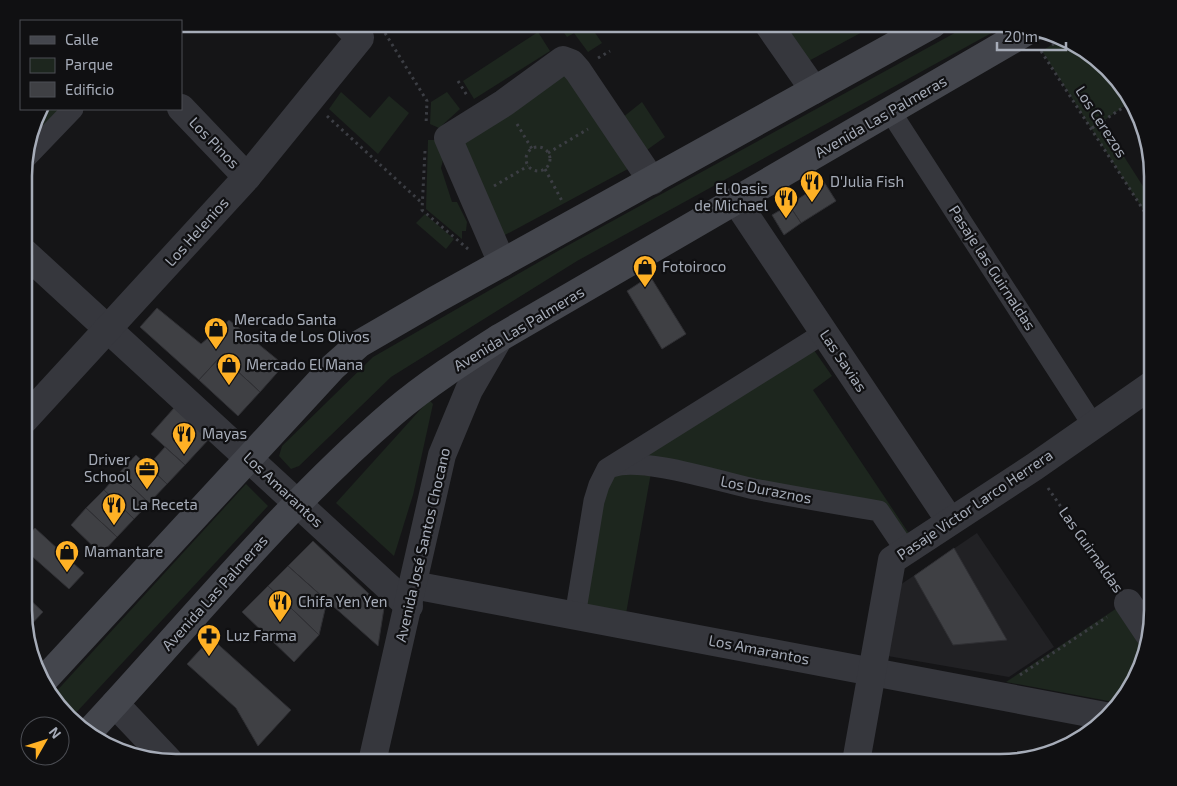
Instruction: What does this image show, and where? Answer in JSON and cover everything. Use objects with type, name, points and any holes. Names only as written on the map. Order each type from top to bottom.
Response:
[{"type":"main road","points":[[48,674],[248,458],[334,367],[359,344],[917,33]]},
{"type":"main road","name":"Avenida Las Palmeras","points":[[94,727],[298,503],[394,412],[431,383],[499,338],[1022,34]]},
{"type":"street","name":"Los Helenios","points":[[32,411],[247,177],[361,33]]},
{"type":"street","points":[[774,33],[814,90]]},
{"type":"street","points":[[492,269],[472,198],[448,138],[504,102],[563,60],[571,63],[578,71],[652,181]]},
{"type":"street","name":"Los Pinos","points":[[182,109],[247,177]]},
{"type":"street","points":[[36,148],[72,110]]},
{"type":"street","name":"Pasaje las Guirnaldas","points":[[890,111],[1094,425]]},
{"type":"street","name":"Las Savias","points":[[736,201],[950,521]]},
{"type":"street","name":"Los Amarantos","points":[[32,260],[298,503],[411,595],[575,616],[1098,715]]},
{"type":"street","points":[[575,616],[594,501],[599,484],[607,469],[824,333]]},
{"type":"street","name":"Avenida José Santos Chocano","points":[[374,754],[442,455],[469,390],[499,338]]},
{"type":"street","name":"Pasaje Victor Larco Herrera","points":[[858,753],[892,560],[1034,467],[1144,390]]},
{"type":"street","name":"Los Duraznos","points":[[607,469],[626,464],[645,465],[754,489],[879,511],[906,550]]},
{"type":"street","name":"Las Guirnaldas","points":[[1128,603],[1143,626]]},
{"type":"street","points":[[115,704],[161,752]]},
{"type":"path","points":[[365,33],[427,101]]},
{"type":"path","name":"Los Cerezos","points":[[1034,37],[1144,211]]},
{"type":"path","points":[[1092,128],[1125,106]]},
{"type":"path","points":[[322,111],[422,204],[422,210],[492,269]]},
{"type":"path","points":[[548,154],[608,118]]},
{"type":"path","points":[[542,147],[548,154],[549,163],[544,169],[537,171],[528,166],[526,156],[534,148],[542,147]]},
{"type":"path","points":[[472,198],[528,166]]},
{"type":"path","points":[[544,169],[574,223]]},
{"type":"path","name":"Las Guirnaldas","points":[[1034,467],[1128,603]]},
{"type":"path","points":[[991,694],[1128,603]]},
{"type":"shaded area","points":[[977,533],[1054,647],[1009,677],[882,655],[897,587]]},
{"type":"green space","points":[[536,33],[539,33],[550,51],[474,99],[463,81]]},
{"type":"green space","points":[[564,33],[574,33],[567,37]]},
{"type":"green space","points":[[574,33],[595,33],[602,43],[588,52]]},
{"type":"green space","points":[[783,33],[860,33],[805,63]]},
{"type":"green space","points":[[955,33],[991,33],[577,261],[391,377],[299,466],[291,469],[279,456],[282,446],[373,357],[565,247]]},
{"type":"green space","points":[[1054,43],[1064,47],[1088,62],[1115,89],[1125,105],[1102,122],[1144,188],[1144,211],[1042,51]]},
{"type":"green space","points":[[563,60],[639,163],[492,242],[448,138]]},
{"type":"green space","points":[[341,92],[370,118],[389,96],[409,113],[378,154],[329,109]]},
{"type":"green space","points":[[447,92],[460,109],[439,128],[430,124],[431,102]]},
{"type":"green space","points":[[642,102],[665,137],[644,152],[622,118]]},
{"type":"green space","points":[[49,110],[68,110],[36,142]]},
{"type":"green space","points":[[428,140],[440,140],[444,156],[441,168],[452,202],[457,202],[467,222],[466,231],[462,231],[462,239],[426,209]]},
{"type":"green space","points":[[425,214],[454,239],[446,249],[416,223]]},
{"type":"green space","points":[[809,343],[832,376],[813,390],[916,544],[879,511],[652,467],[624,625],[575,616],[599,485]]},
{"type":"green space","points":[[429,400],[433,404],[413,495],[394,556],[336,503]]},
{"type":"green space","points":[[246,484],[268,506],[76,712],[58,690]]},
{"type":"green space","points":[[1123,604],[1142,634],[1137,656],[1130,673],[1111,701],[1006,682]]},
{"type":"building","name":"D'Julia Fish","points":[[824,182],[836,201],[801,223],[789,205]]},
{"type":"building","name":"El Oasis de Michael","points":[[789,205],[801,223],[784,235],[772,215]]},
{"type":"building","points":[[650,276],[686,334],[662,349],[627,291]]},
{"type":"building","name":"Mercado Santa Rosita de Los Olivos","points":[[157,308],[201,344],[229,320],[284,365],[260,392],[221,356],[199,380],[140,327]]},
{"type":"building","name":"Mercado El Mana","points":[[221,356],[260,392],[238,416],[199,380]]},
{"type":"building","points":[[174,408],[209,439],[185,465],[151,434]]},
{"type":"building","points":[[165,447],[185,465],[167,484],[148,466]]},
{"type":"building","points":[[136,455],[167,484],[149,503],[118,474]]},
{"type":"building","points":[[118,474],[149,503],[134,519],[104,490]]},
{"type":"building","points":[[104,490],[134,519],[117,537],[86,508]]},
{"type":"building","points":[[86,508],[117,537],[101,554],[71,525]]},
{"type":"building","points":[[35,528],[84,573],[69,589],[32,556],[32,531]]},
{"type":"building","points":[[313,541],[384,608],[378,646],[288,566]]},
{"type":"building","points":[[954,548],[1007,640],[953,645],[914,576]]},
{"type":"building","points":[[288,566],[327,601],[319,635],[268,586]]},
{"type":"building","name":"Chifa Yen Yen","points":[[268,586],[319,635],[294,662],[242,612]]},
{"type":"building","points":[[32,602],[43,612],[33,622]]},
{"type":"building","points":[[211,638],[291,710],[258,746],[236,708],[187,664]]},
{"type":"place","name":"D'Julia Fish","points":[[812,203]]},
{"type":"place","name":"El Oasis de Michael","points":[[786,219]]},
{"type":"place","name":"Fotoiroco","points":[[645,288]]},
{"type":"place","name":"Mercado Santa Rosita de Los Olivos","points":[[216,350]]},
{"type":"place","name":"Mercado El Mana","points":[[229,386]]},
{"type":"place","name":"Mayas","points":[[184,455]]},
{"type":"place","name":"Driver School","points":[[147,490]]},
{"type":"place","name":"La Receta","points":[[114,526]]},
{"type":"place","name":"Mamantare","points":[[67,573]]},
{"type":"place","name":"Chifa Yen Yen","points":[[280,623]]},
{"type":"place","name":"Luz Farma","points":[[209,657]]}]
